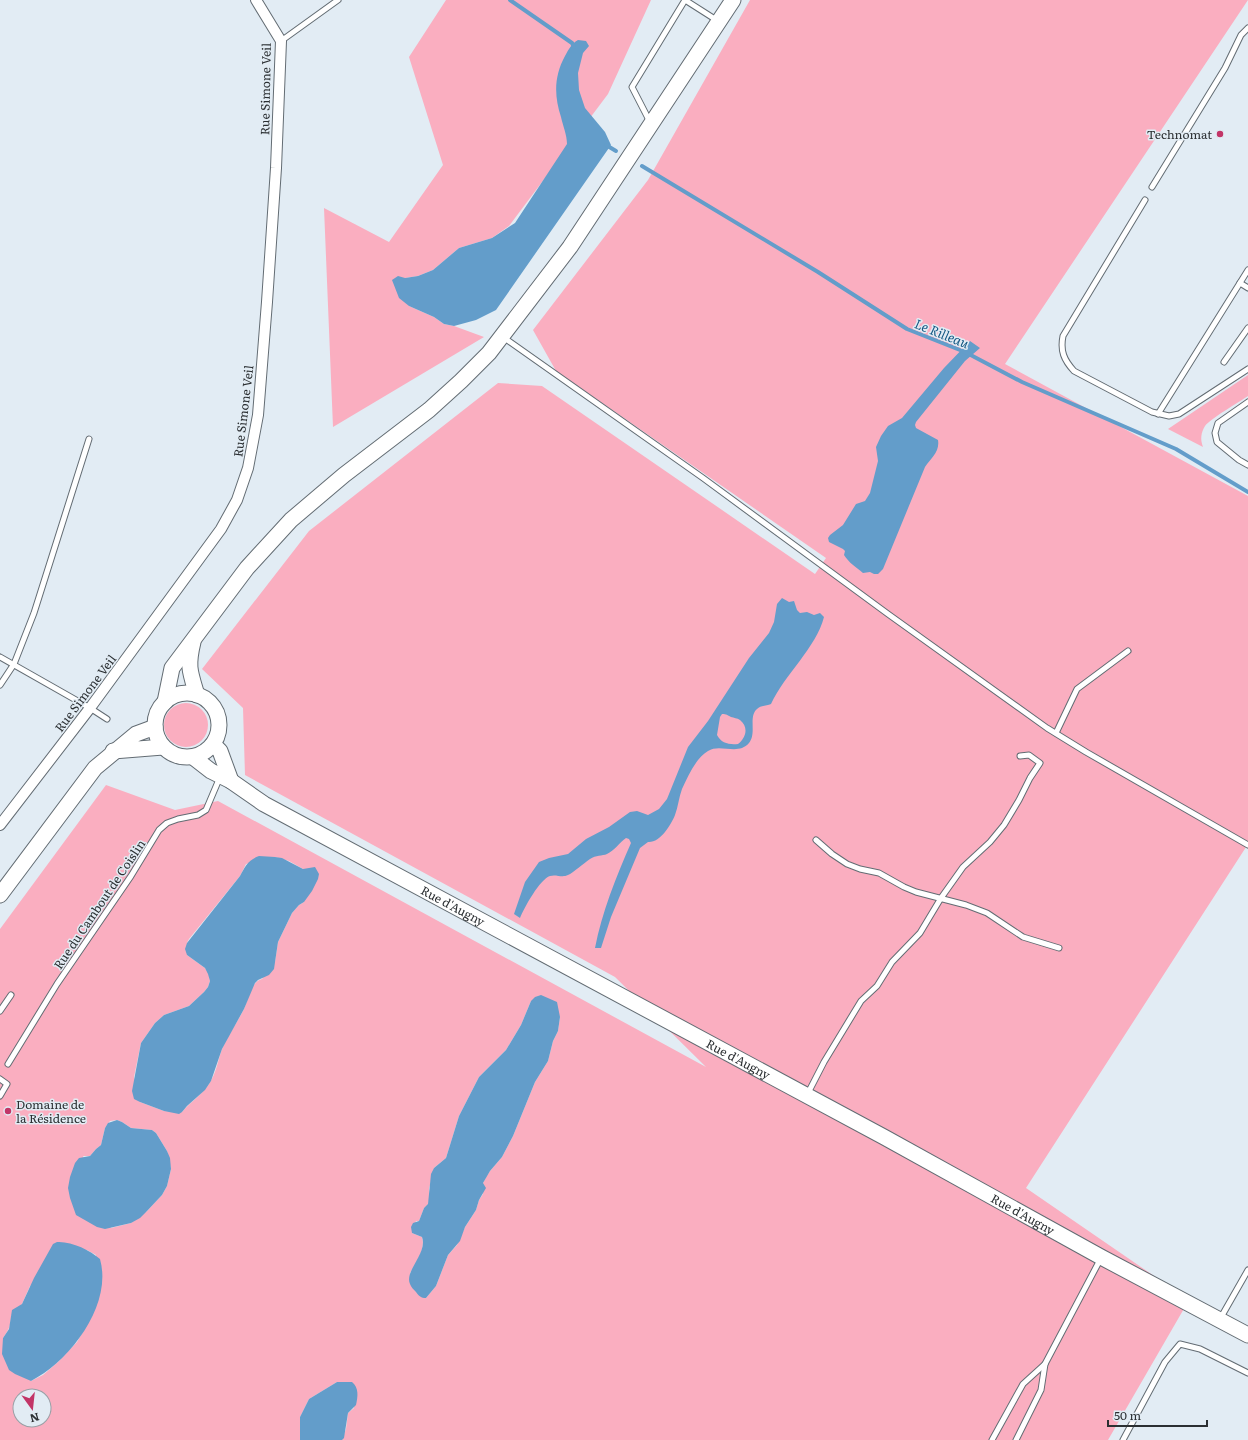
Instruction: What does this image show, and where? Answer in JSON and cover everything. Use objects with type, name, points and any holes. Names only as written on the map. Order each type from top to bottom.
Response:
[{"type":"main road","points":[[165,702],[172,668],[247,568],[291,520],[344,475],[429,410],[461,381],[502,336],[570,247],[733,0]]},
{"type":"main road","points":[[194,639],[189,659],[190,670],[197,695]]},
{"type":"main road","points":[[182,694],[197,695],[203,697],[211,704],[217,713],[219,724],[218,734],[213,744],[206,751],[193,757],[187,758],[177,756],[168,752],[156,736],[156,717],[159,709],[173,696],[182,694]]},
{"type":"main road","points":[[0,895],[95,768],[113,751],[136,734],[155,727]]},
{"type":"main road","points":[[213,744],[220,751],[226,779]]},
{"type":"main road","points":[[113,751],[164,747]]},
{"type":"main road","name":"Rue d'Augny","points":[[193,757],[211,771],[271,808],[1248,1335]]},
{"type":"street","name":"Rue Simone Veil","points":[[0,825],[90,708],[221,529],[238,500],[248,468],[258,415],[267,302],[276,168],[281,41],[256,0]]},
{"type":"lane","points":[[281,41],[338,0]]},
{"type":"lane","points":[[652,124],[632,87],[685,0],[719,22]]},
{"type":"lane","points":[[1152,187],[1225,68],[1241,34],[1248,28]]},
{"type":"lane","points":[[1145,200],[1063,336],[1061,345],[1064,358],[1074,371],[1152,412],[1169,416],[1179,414],[1248,369]]},
{"type":"lane","points":[[1158,414],[1248,270]]},
{"type":"lane","points":[[1240,283],[1248,288]]},
{"type":"lane","points":[[1224,362],[1248,328]]},
{"type":"lane","points":[[502,336],[703,478],[888,614],[1056,733],[1086,752],[1248,845]]},
{"type":"lane","points":[[1248,402],[1218,423],[1215,433],[1217,442],[1239,460],[1248,465]]},
{"type":"lane","points":[[0,685],[14,664],[34,613],[89,439]]},
{"type":"lane","points":[[1056,733],[1078,689],[1128,651]]},
{"type":"lane","points":[[0,657],[107,719]]},
{"type":"lane","points":[[806,1096],[824,1062],[862,1001],[877,986],[892,962],[920,934],[941,898],[963,867],[990,842],[1004,825],[1040,763],[1029,755],[1020,756]]},
{"type":"lane","name":"Rue du Cambout de Coislin","points":[[8,1064],[57,984],[131,876],[159,830],[167,823],[178,818],[198,815],[206,810],[226,779]]},
{"type":"lane","points":[[816,840],[832,854],[847,864],[860,869],[879,873],[916,892],[966,905],[987,913],[1023,937],[1059,948]]},
{"type":"lane","points":[[0,1012],[11,995]]},
{"type":"lane","points":[[0,1079],[8,1084],[0,1096]]},
{"type":"lane","points":[[1016,1440],[1041,1390],[1045,1364],[1101,1257]]},
{"type":"lane","points":[[1219,1320],[1248,1270]]},
{"type":"lane","points":[[1123,1440],[1164,1362],[1180,1344],[1200,1349],[1248,1373]]},
{"type":"lane","points":[[992,1440],[1023,1384],[1045,1364]]},
{"type":"shaded area","points":[[446,0],[651,0],[608,94],[509,226],[492,238],[459,248],[433,270],[418,276],[405,278],[409,306],[434,317],[444,324],[484,337],[333,427],[324,208],[389,242],[443,165],[409,57]]},
{"type":"shaded area","points":[[750,0],[1248,0],[1005,364],[1248,496],[1248,844],[1026,1188],[1189,1300],[1108,1440],[342,1440],[346,1429],[348,1413],[354,1408],[352,1382],[337,1382],[309,1399],[300,1417],[300,1440],[0,1440],[0,929],[106,785],[175,810],[218,801],[706,1067],[615,977],[245,775],[243,708],[202,669],[309,531],[498,383],[542,386],[815,574],[826,558],[556,371],[533,330],[648,180]],"holes":[[[275,857],[289,861],[303,869],[304,902],[292,913],[278,942],[275,962],[262,979],[255,983],[250,991],[244,1009],[222,1049],[217,1067],[211,1080],[206,1088],[182,1112],[164,1111],[140,1102],[134,1077],[141,1043],[155,1023],[164,1015],[189,1006],[204,992],[210,981],[209,974],[205,968],[187,955],[187,943],[189,939],[240,876],[246,864]],[[531,1001],[560,1017],[558,1031],[553,1041],[548,1061],[535,1082],[513,1136],[502,1157],[490,1171],[483,1183],[483,1194],[479,1200],[476,1210],[465,1227],[457,1245],[448,1255],[436,1286],[426,1298],[410,1273],[420,1256],[423,1246],[422,1237],[412,1233],[416,1221],[419,1221],[424,1208],[428,1205],[430,1196],[429,1189],[434,1168],[446,1158],[459,1116],[479,1077],[506,1050],[521,1025]],[[117,1120],[131,1128],[152,1130],[156,1133],[167,1151],[171,1169],[167,1186],[162,1195],[147,1211],[131,1223],[111,1228],[83,1156],[90,1156],[101,1145],[105,1128],[110,1121]],[[87,1250],[96,1255],[92,1316],[77,1342],[43,1375],[31,1381],[3,1338],[9,1328],[11,1316],[22,1304],[30,1286]]]},
{"type":"shaded area","points":[[1248,375],[1248,396],[1218,415],[1205,426],[1201,436],[1203,447],[1168,429]]},
{"type":"shaded area","points":[[182,703],[190,703],[195,704],[202,709],[207,716],[207,734],[202,741],[195,746],[182,747],[174,744],[167,737],[164,729],[164,721],[167,713],[174,706]]},
{"type":"water","points":[[578,40],[586,41],[589,46],[583,53],[578,73],[579,90],[585,108],[605,132],[611,145],[496,310],[476,320],[454,326],[444,324],[434,317],[409,306],[399,298],[392,280],[398,276],[405,278],[418,276],[433,270],[459,248],[492,238],[515,223],[567,144],[566,134],[557,101],[556,86],[561,64],[570,47]]},
{"type":"water","points":[[970,341],[980,348],[965,361],[916,422],[916,428],[938,440],[938,448],[925,467],[883,569],[878,574],[870,572],[863,573],[850,563],[844,555],[845,551],[843,549],[829,542],[828,538],[843,525],[856,504],[865,501],[870,493],[878,461],[876,447],[888,426],[902,418],[944,368]]},
{"type":"water","points":[[782,598],[789,602],[794,601],[797,610],[800,613],[807,612],[814,615],[820,613],[824,617],[820,628],[771,704],[760,707],[754,712],[752,735],[749,743],[740,749],[713,749],[704,754],[696,763],[682,789],[671,824],[661,837],[652,842],[648,842],[640,848],[611,917],[601,948],[595,948],[601,921],[631,843],[629,839],[626,838],[607,854],[590,859],[568,875],[550,876],[546,878],[533,894],[520,918],[514,914],[525,882],[539,862],[568,854],[586,839],[609,827],[630,812],[637,811],[648,815],[659,809],[667,799],[688,747],[708,721],[749,658],[769,633],[774,622],[777,604]],"holes":[[[722,714],[739,719],[745,726],[745,736],[738,744],[726,743],[717,735],[720,717]]]},
{"type":"water","points":[[259,856],[282,858],[303,869],[315,867],[319,874],[318,879],[304,902],[292,913],[278,942],[274,969],[269,975],[255,983],[244,1009],[222,1049],[211,1081],[205,1090],[179,1114],[164,1111],[140,1102],[134,1099],[132,1091],[141,1043],[155,1023],[164,1015],[189,1006],[204,992],[210,981],[205,968],[187,955],[185,949],[187,943],[240,876],[247,864]]},
{"type":"water","points":[[541,995],[557,1002],[560,1017],[558,1031],[553,1041],[548,1061],[535,1082],[513,1136],[502,1157],[490,1171],[483,1183],[486,1188],[479,1200],[476,1210],[465,1227],[460,1241],[448,1255],[436,1286],[426,1298],[421,1297],[410,1284],[409,1279],[410,1273],[422,1249],[423,1243],[422,1237],[412,1233],[411,1227],[413,1223],[419,1221],[424,1208],[428,1204],[431,1174],[434,1168],[446,1158],[459,1116],[479,1077],[506,1050],[521,1025],[531,1001],[535,997]]},
{"type":"water","points":[[117,1120],[131,1128],[152,1130],[156,1133],[170,1158],[171,1169],[167,1186],[162,1195],[140,1218],[131,1223],[105,1229],[97,1227],[76,1215],[68,1188],[75,1163],[79,1158],[90,1156],[101,1145],[105,1128],[108,1123]]},
{"type":"water","points":[[57,1242],[68,1243],[80,1247],[91,1252],[100,1259],[102,1277],[100,1295],[94,1313],[85,1330],[73,1346],[46,1372],[31,1381],[9,1370],[2,1354],[3,1338],[9,1329],[12,1310],[22,1304],[34,1278],[53,1244]]},
{"type":"water","points":[[337,1382],[352,1382],[356,1387],[357,1392],[356,1405],[348,1413],[344,1438],[342,1440],[300,1440],[300,1417],[309,1399]]},
{"type":"waterway","name":"Le Rilleau","points":[[510,0],[572,43],[574,47]]},
{"type":"waterway","name":"Le Rilleau","points":[[606,145],[616,151]]},
{"type":"waterway","name":"Le Rilleau","points":[[642,166],[818,272],[907,329],[965,352],[1022,382],[1176,449],[1248,492]]},
{"type":"place","name":"Technomat","points":[[1220,134]]},
{"type":"place","name":"Domaine de la Résidence","points":[[8,1111]]}]
